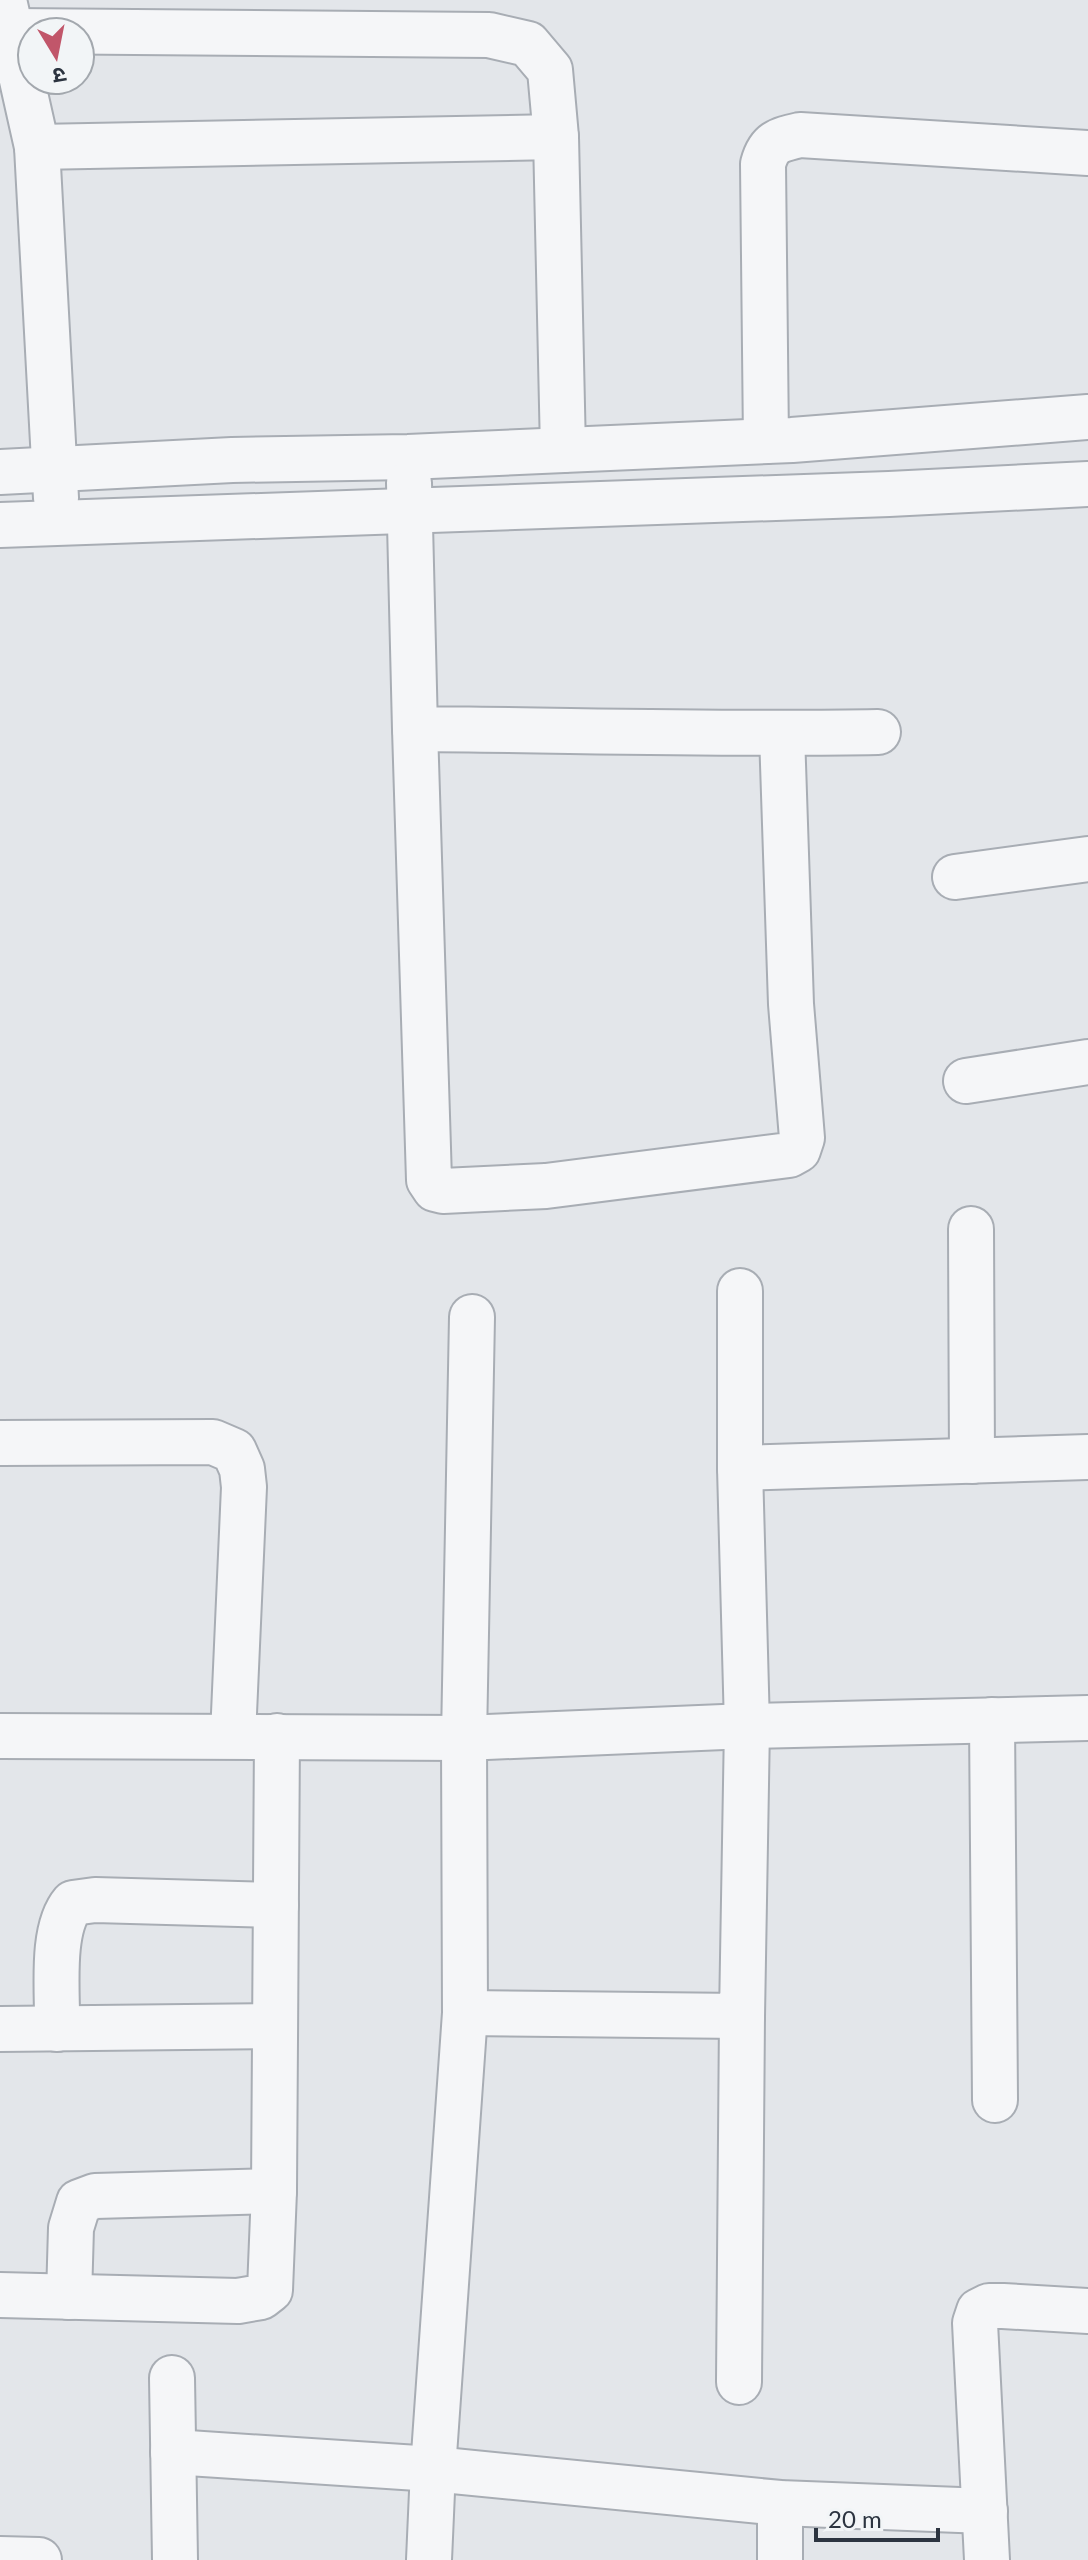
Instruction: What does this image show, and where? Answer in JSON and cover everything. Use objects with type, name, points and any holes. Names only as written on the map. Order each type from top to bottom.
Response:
[{"type":"street","points":[[57,524],[37,147],[8,15],[489,35],[528,44],[550,70],[556,137],[563,450]]},
{"type":"street","points":[[766,441],[763,164],[767,150],[780,140],[800,135],[1088,153]]},
{"type":"street","points":[[37,147],[556,137]]},
{"type":"street","points":[[0,472],[232,460],[408,457],[766,441],[1088,417]]},
{"type":"street","points":[[408,457],[429,1180],[435,1189],[546,1186],[789,1155],[798,1150],[802,1138],[791,1004],[782,734]]},
{"type":"street","points":[[0,525],[1088,484]]},
{"type":"street","points":[[415,729],[782,734],[878,732]]},
{"type":"street","points":[[955,877],[1088,859]]},
{"type":"street","points":[[966,1081],[1088,1062]]},
{"type":"street","points":[[971,1229],[972,1461]]},
{"type":"street","points":[[739,2382],[747,1726],[740,1468],[740,1291]]},
{"type":"street","points":[[429,2560],[465,2013],[464,1738],[472,1317]]},
{"type":"street","points":[[0,1443],[213,1442],[234,1451],[242,1469],[244,1487],[233,1736]]},
{"type":"street","points":[[740,1468],[1088,1457]]},
{"type":"street","points":[[0,1736],[464,1738],[747,1726],[1088,1718]]},
{"type":"street","points":[[992,1720],[995,2100]]},
{"type":"street","points":[[0,2295],[238,2301],[261,2297],[270,2290],[274,2191],[277,1736]]},
{"type":"street","points":[[57,2029],[59,1931],[64,1913],[73,1903],[95,1900],[276,1905]]},
{"type":"street","points":[[465,2013],[742,2016]]},
{"type":"street","points":[[0,2029],[275,2026]]},
{"type":"street","points":[[69,2297],[71,2228],[79,2202],[95,2196],[274,2191]]},
{"type":"street","points":[[987,2560],[975,2323],[979,2311],[989,2306],[1003,2306],[1088,2311]]},
{"type":"street","points":[[172,2378],[175,2560]]},
{"type":"street","points":[[173,2452],[433,2469],[780,2503],[985,2511]]},
{"type":"street","points":[[780,2503],[780,2560]]},
{"type":"street","points":[[0,2559],[39,2560]]}]
